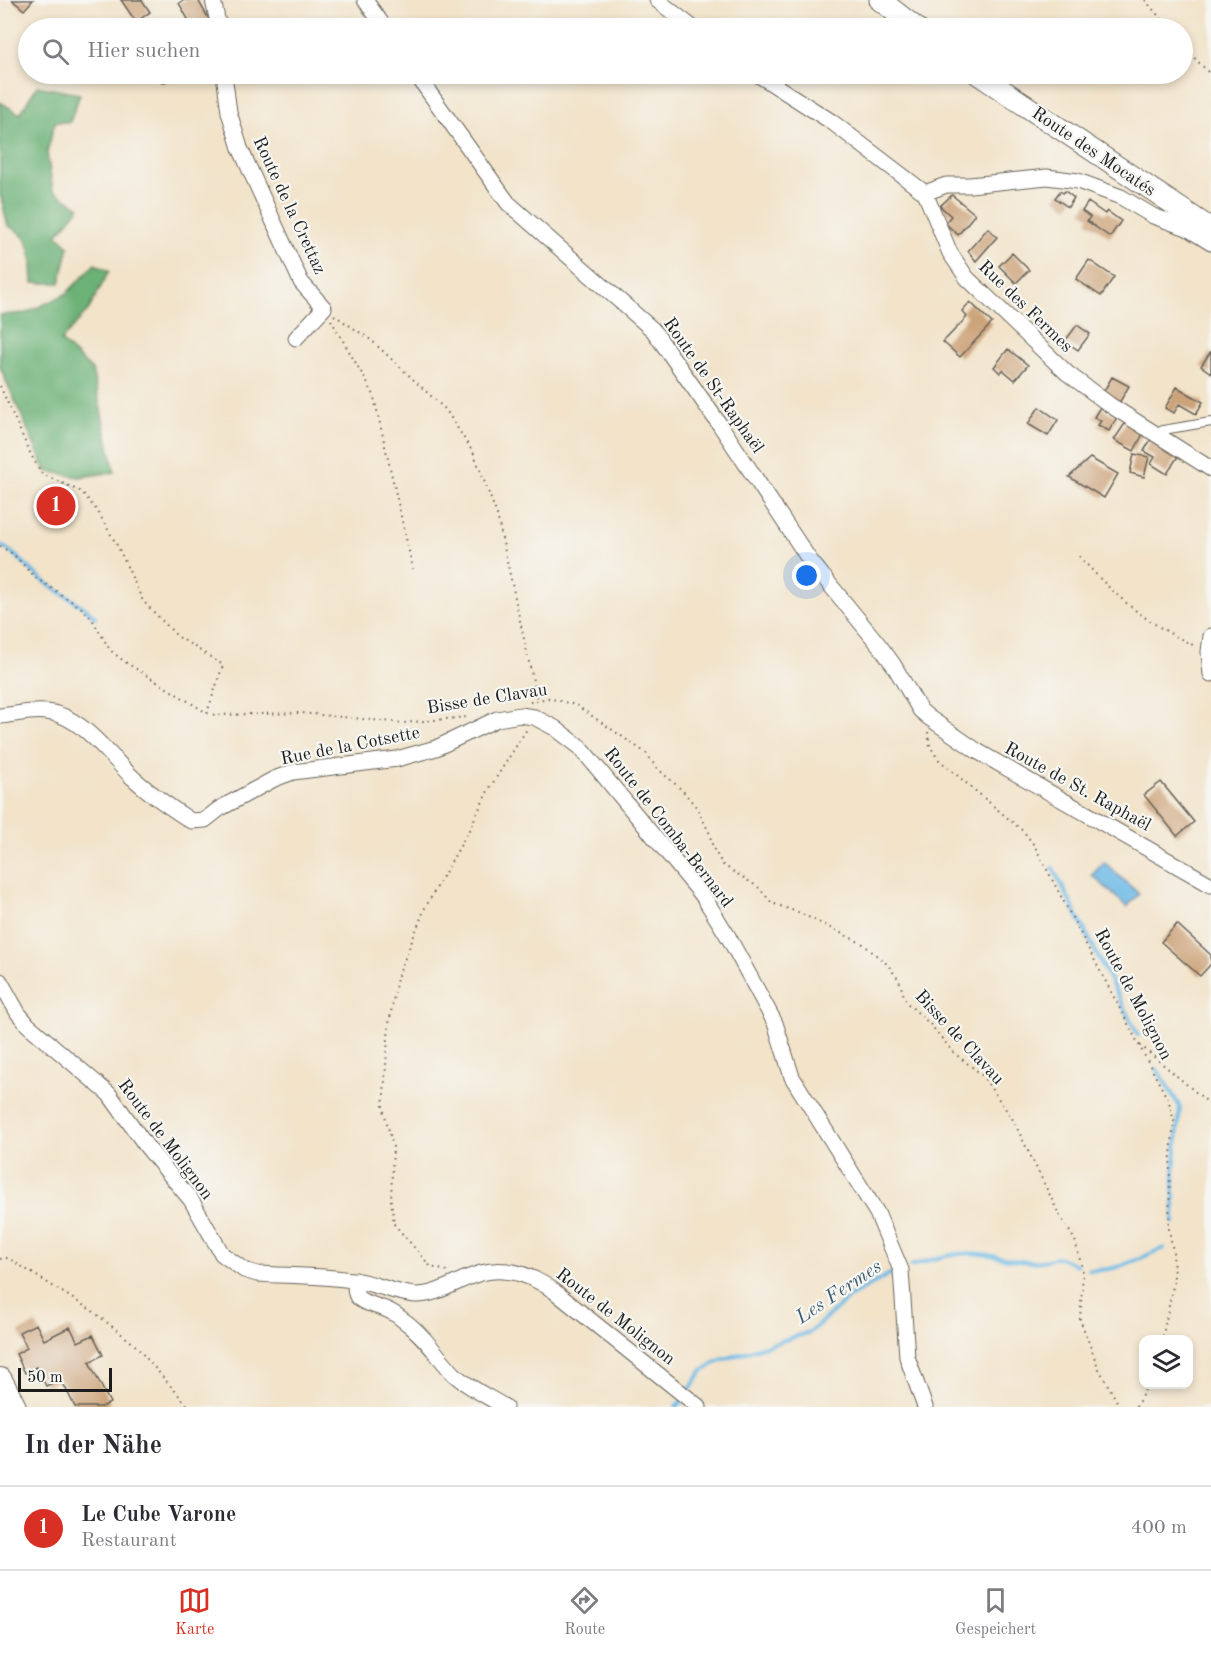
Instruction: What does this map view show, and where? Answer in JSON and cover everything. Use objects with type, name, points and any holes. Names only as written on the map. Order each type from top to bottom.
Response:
[{"type":"main road","points":[[0,1380],[14,1407]]},
{"type":"street","points":[[213,0],[217,18]]},
{"type":"street","points":[[365,0],[378,18]]},
{"type":"street","points":[[657,0],[680,18]]},
{"type":"street","points":[[880,0],[903,18]]},
{"type":"street","name":"Route de la Crettaz","points":[[225,84],[229,111],[240,148],[301,282],[324,308]]},
{"type":"street","name":"Route de St-Raphaël","points":[[423,84],[508,202],[653,330],[720,425],[809,559],[879,645],[913,699],[928,717]]},
{"type":"street","points":[[773,84],[832,123],[925,192],[946,185],[970,185],[1047,177],[1078,181],[1121,197],[1153,216],[1187,228],[1211,243]]},
{"type":"street","name":"Route des Mocatés","points":[[993,84],[1211,229]]},
{"type":"street","name":"Rue des Fermes","points":[[925,192],[950,253],[967,278],[1067,373],[1110,405],[1211,469]]},
{"type":"street","points":[[296,338],[324,308]]},
{"type":"street","points":[[1211,636],[1209,652],[1211,674]]},
{"type":"street","name":"Rue de la Cotsette","points":[[0,716],[47,712],[70,720],[93,737],[158,799],[191,821],[205,820],[219,809],[274,779],[293,772],[397,759],[436,748],[497,719],[520,715],[534,717]]},
{"type":"street","name":"Route de Comba-Bernard","points":[[534,717],[555,728],[580,747],[703,896],[729,938],[775,1023],[792,1077],[877,1213],[901,1270],[907,1358],[925,1407]]},
{"type":"street","name":"Route de St. Raphaël","points":[[928,717],[977,751],[1211,885]]},
{"type":"street","name":"Route de Molignon","points":[[0,981],[18,1013],[28,1025],[109,1094],[147,1147],[191,1200],[214,1241],[227,1258],[244,1270],[257,1274],[356,1280],[412,1295],[426,1295],[481,1273],[500,1271],[521,1273],[546,1286],[691,1399]]},
{"type":"street","points":[[356,1280],[354,1290],[358,1298],[366,1304],[387,1310],[402,1319],[414,1329],[456,1376],[505,1407]]},
{"type":"lane","points":[[1156,434],[1163,430],[1211,422]]},
{"type":"path","points":[[1145,0],[1160,18]]},
{"type":"path","points":[[1193,56],[1211,75]]},
{"type":"path","points":[[324,308],[374,393],[413,569]]},
{"type":"path","points":[[324,308],[371,340],[446,410],[474,454],[497,515],[537,700],[534,717],[489,789],[425,908],[397,978],[389,1024],[383,1107],[393,1147],[391,1200],[394,1224],[431,1267],[448,1272]]},
{"type":"path","points":[[0,386],[42,474],[82,492],[98,512],[143,601],[177,636],[223,665],[207,713]]},
{"type":"path","name":"Bisse de Clavau","points":[[0,546],[13,554],[36,578],[83,609],[92,618],[110,650],[125,662],[207,713],[215,715],[301,713],[403,723],[475,715]]},
{"type":"path","points":[[1078,556],[1109,589],[1146,620],[1209,652]]},
{"type":"path","name":"Bisse de Clavau","points":[[525,702],[548,698],[576,705],[646,753],[656,766],[691,799],[723,865],[758,886],[772,903],[800,913],[863,944],[893,972],[901,983],[906,1002],[929,1023],[954,1053],[985,1079],[1012,1118],[1060,1216],[1075,1240],[1083,1272],[1080,1319],[1098,1367],[1120,1407]]},
{"type":"path","name":"Route de Molignon","points":[[928,717],[927,738],[938,759],[1012,821],[1034,845],[1170,1102],[1174,1121],[1170,1166],[1169,1229],[1174,1258],[1174,1281],[1163,1335]]},
{"type":"path","points":[[1138,1043],[1211,1105]]},
{"type":"path","points":[[0,1259],[8,1258],[94,1312],[134,1344],[189,1407]]},
{"type":"path","points":[[1136,1407],[1145,1389]]},
{"type":"green space","points":[[37,86],[80,94],[70,122],[55,122],[47,153],[53,191],[80,207],[57,235],[69,246],[60,283],[33,283],[30,249],[23,236],[8,226],[0,194],[0,102],[20,114]]},
{"type":"green space","points":[[95,264],[109,271],[89,309],[61,341],[92,370],[115,472],[79,477],[46,471],[0,367],[0,315],[26,313],[66,294]]},
{"type":"water","points":[[1104,862],[1139,894],[1127,907],[1092,875]]},
{"type":"building","points":[[12,0],[33,0],[24,10]]},
{"type":"building","points":[[121,0],[142,0],[150,12],[142,18],[133,18]]},
{"type":"building","points":[[184,0],[198,0],[208,18],[187,18],[179,3]]},
{"type":"building","points":[[1060,191],[1063,193],[1065,191],[1074,198],[1068,207],[1055,198]]},
{"type":"building","points":[[952,195],[975,214],[958,235],[945,223],[951,216],[940,206]]},
{"type":"building","points":[[1088,202],[1105,214],[1107,211],[1121,221],[1110,237],[1087,221],[1090,217],[1082,211]]},
{"type":"building","points":[[988,228],[997,237],[976,261],[968,251]]},
{"type":"building","points":[[1012,253],[1029,270],[1016,283],[999,266]]},
{"type":"building","points":[[1089,260],[1114,277],[1101,296],[1076,279]]},
{"type":"building","points":[[970,302],[992,323],[960,357],[943,342],[967,317],[962,311]]},
{"type":"building","points":[[1077,325],[1090,334],[1078,350],[1065,341]]},
{"type":"building","points":[[1008,349],[1028,365],[1015,380],[1003,370],[1000,373],[994,367]]},
{"type":"building","points":[[1211,351],[1211,373],[1201,366]]},
{"type":"building","points":[[1112,377],[1129,386],[1118,405],[1101,396]]},
{"type":"building","points":[[1177,387],[1203,402],[1196,414],[1179,404],[1174,413],[1165,408]]},
{"type":"building","points":[[1039,407],[1058,420],[1048,436],[1028,424]]},
{"type":"building","points":[[1100,407],[1117,417],[1109,431],[1098,425],[1101,421],[1094,417]]},
{"type":"building","points":[[1126,422],[1144,432],[1134,451],[1114,440]]},
{"type":"building","points":[[1151,439],[1178,456],[1167,474],[1151,464],[1155,457],[1144,451]]},
{"type":"building","points":[[1134,454],[1149,457],[1144,477],[1130,473]]},
{"type":"building","points":[[1090,458],[1118,474],[1104,498],[1069,477]]},
{"type":"building","points":[[1161,782],[1194,822],[1177,836],[1144,795]]},
{"type":"building","points":[[1177,924],[1211,955],[1211,964],[1200,976],[1161,942]]},
{"type":"building","points":[[36,1324],[44,1340],[70,1327],[78,1342],[93,1335],[103,1355],[89,1362],[110,1403],[102,1407],[75,1407],[61,1379],[46,1386],[36,1367],[25,1373],[16,1354],[27,1348],[19,1332]]},
{"type":"waterway","points":[[0,545],[44,581],[95,617]]},
{"type":"waterway","name":"Les Fermes","points":[[1053,868],[1138,1035]]},
{"type":"waterway","name":"Les Fermes","points":[[1157,1069],[1180,1107],[1174,1172],[1174,1224]]},
{"type":"waterway","name":"Les Fermes","points":[[1089,1270],[1118,1267],[1164,1248]]},
{"type":"waterway","name":"Les Fermes","points":[[911,1266],[945,1256],[971,1253],[1028,1262],[1057,1257],[1077,1265]]},
{"type":"waterway","name":"Les Fermes","points":[[687,1394],[701,1372],[718,1361],[810,1332],[851,1296],[897,1270]]},
{"type":"waterway","name":"Les Fermes","points":[[676,1407],[683,1400]]},
{"type":"place","name":"Le Cube Varone","points":[[56,506]]}]
